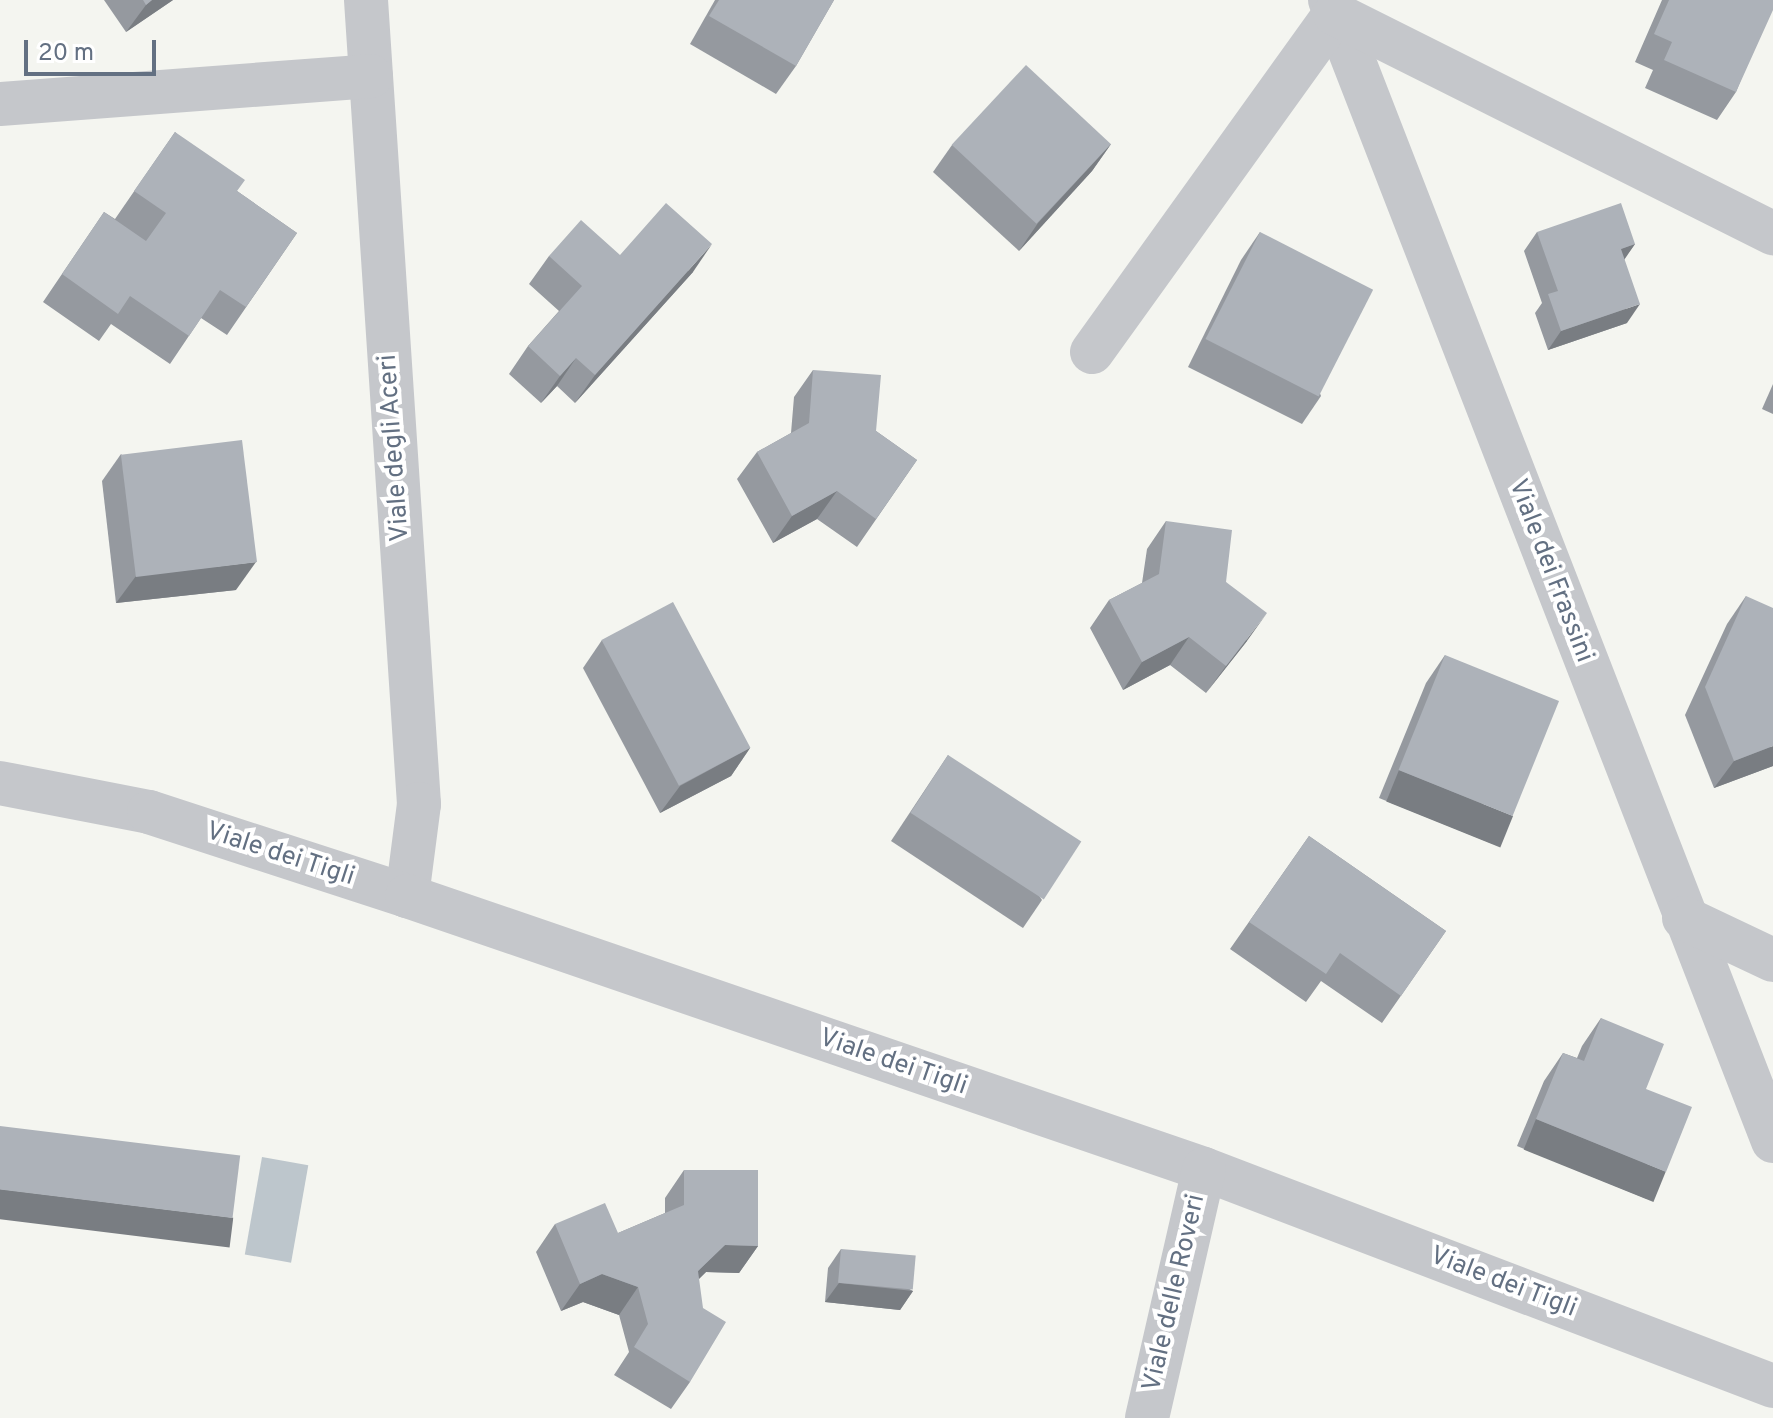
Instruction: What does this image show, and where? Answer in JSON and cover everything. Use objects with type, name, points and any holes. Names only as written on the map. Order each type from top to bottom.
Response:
[{"type":"street","name":"Viale degli Aceri","points":[[366,0],[419,804],[407,896]]},
{"type":"street","points":[[1092,352],[1333,7],[1773,233]]},
{"type":"street","name":"Viale dei Frassini","points":[[1333,7],[1773,1141]]},
{"type":"street","points":[[0,104],[371,76]]},
{"type":"street","name":"Viale dei Tigli","points":[[0,783],[149,812],[407,896],[1204,1169],[1773,1386]]},
{"type":"street","points":[[1684,918],[1773,960]]},
{"type":"street","name":"Viale delle Roveri","points":[[1147,1418],[1204,1169]]},
{"type":"shaded area","points":[[262,1157],[308,1165],[291,1263],[245,1254]]},
{"type":"building","points":[[719,0],[834,0],[796,66],[709,16]]},
{"type":"building","points":[[1669,0],[1773,0],[1773,10],[1736,92],[1664,60],[1672,42],[1654,34]]},
{"type":"building","points":[[1026,65],[1111,144],[1036,224],[952,145]]},
{"type":"building","points":[[175,132],[245,180],[237,191],[297,233],[246,307],[220,290],[189,336],[130,296],[118,314],[62,274],[104,212],[146,241],[166,213],[134,191]]},
{"type":"building","points":[[666,203],[712,244],[595,375],[576,358],[560,376],[528,346],[582,286],[549,256],[581,220],[620,255]]},
{"type":"building","points":[[1621,203],[1635,244],[1621,249],[1640,304],[1561,331],[1548,294],[1558,291],[1537,232]]},
{"type":"building","points":[[1260,232],[1373,290],[1319,397],[1206,339]]},
{"type":"building","points":[[813,370],[881,375],[876,431],[917,460],[876,519],[837,491],[792,516],[757,452],[809,423]]},
{"type":"building","points":[[242,440],[257,562],[136,577],[121,455]]},
{"type":"building","points":[[1166,521],[1232,530],[1226,582],[1267,613],[1226,666],[1189,637],[1142,662],[1109,600],[1159,574]]},
{"type":"building","points":[[1746,596],[1773,608],[1773,746],[1734,761],[1705,687]]},
{"type":"building","points":[[673,602],[750,748],[679,786],[601,640]]},
{"type":"building","points":[[1445,655],[1559,701],[1513,816],[1399,770]]},
{"type":"building","points":[[948,755],[1081,842],[1044,899],[910,813]]},
{"type":"building","points":[[1309,836],[1446,931],[1401,996],[1340,953],[1326,974],[1249,922]]},
{"type":"building","points":[[1601,1018],[1664,1044],[1646,1089],[1692,1107],[1666,1172],[1536,1119],[1563,1053],[1584,1061]]},
{"type":"building","points":[[0,1126],[240,1155],[233,1218],[0,1189]]},
{"type":"building","points":[[684,1170],[758,1170],[758,1246],[725,1245],[698,1271],[703,1308],[726,1322],[690,1382],[634,1347],[648,1324],[638,1287],[602,1274],[580,1284],[555,1224],[605,1203],[618,1233],[684,1205]]},
{"type":"building","points":[[841,1249],[916,1256],[913,1289],[838,1283]]}]
